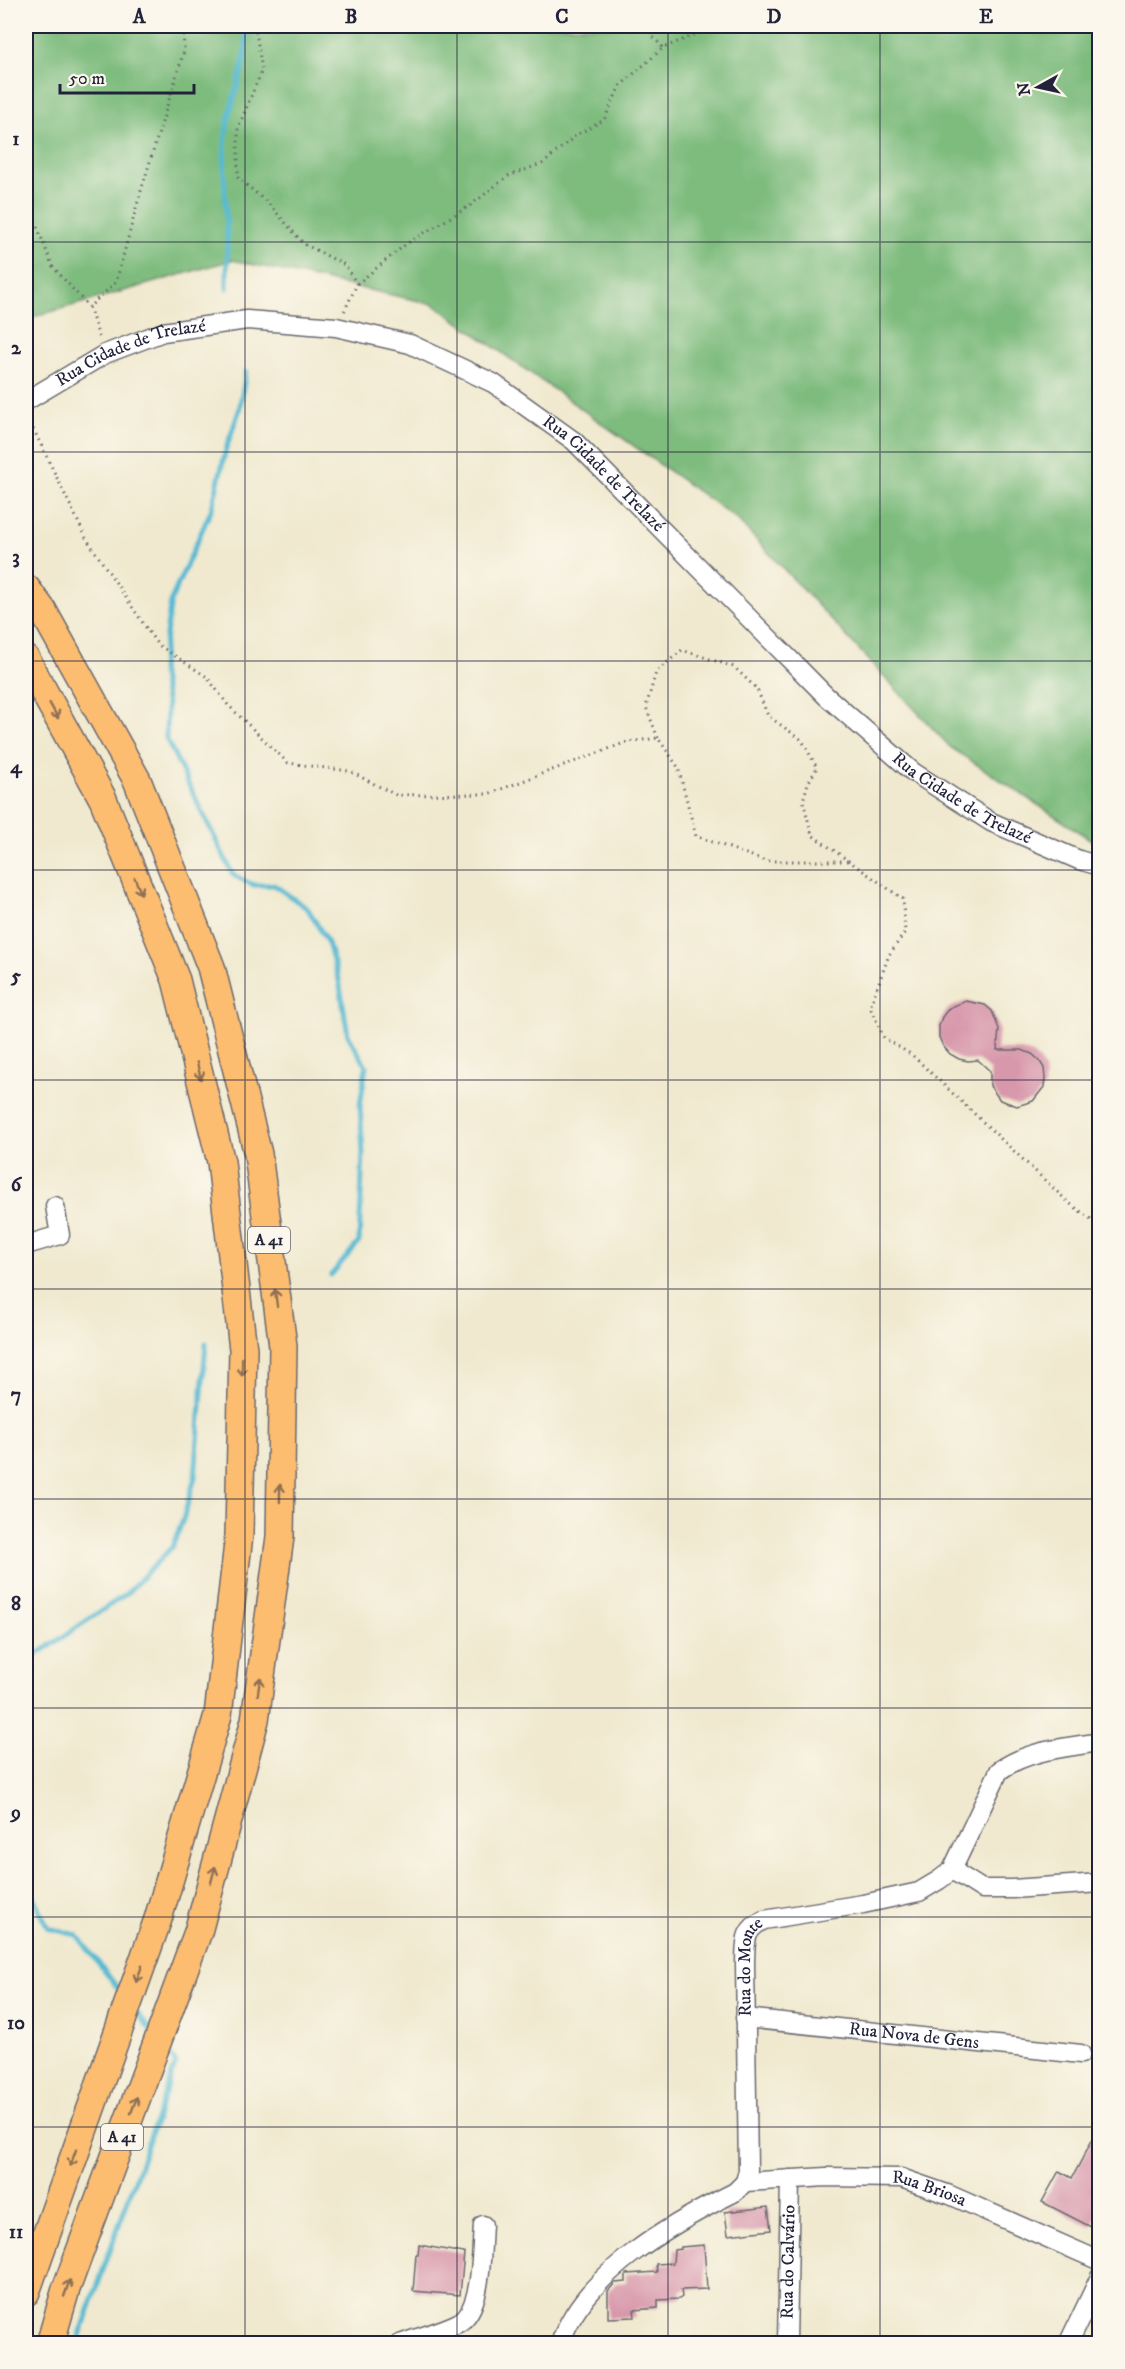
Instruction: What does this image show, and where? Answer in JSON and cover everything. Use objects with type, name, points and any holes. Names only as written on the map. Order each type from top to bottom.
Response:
[{"type":"highway","name":"A 41","points":[[26,588],[43,612],[137,780],[212,967],[258,1154],[283,1346],[280,1537],[255,1720],[198,1932],[66,2289],[50,2343]]},
{"type":"highway","name":"A 41","points":[[26,660],[103,799],[176,981],[221,1162],[243,1349],[239,1535],[218,1715],[158,1919],[26,2292]]},
{"type":"street","name":"Rua Cidade de Trelazé","points":[[26,401],[105,354],[163,332],[247,320],[336,327],[410,344],[493,383],[574,441],[826,696],[913,772],[991,822],[1078,860],[1100,866]]},
{"type":"street","points":[[26,1245],[60,1235],[55,1206]]},
{"type":"street","points":[[1100,1742],[1031,1754],[1012,1761],[999,1771],[952,1870],[982,1889],[1100,1883]]},
{"type":"street","name":"Rua do Monte","points":[[745,2182],[748,2170],[746,1936],[753,1925],[764,1920],[919,1892],[952,1870]]},
{"type":"street","name":"Rua Nova de Gens","points":[[745,2018],[1081,2054]]},
{"type":"street","name":"Rua Briosa","points":[[745,2182],[826,2176],[901,2178],[950,2195],[1100,2261]]},
{"type":"street","name":"Rua do Calvário","points":[[787,2343],[790,2179]]},
{"type":"street","points":[[560,2343],[575,2312],[613,2269],[656,2235],[735,2192],[745,2182]]},
{"type":"street","points":[[400,2343],[444,2336],[470,2313],[478,2287],[483,2226]]},
{"type":"street","points":[[1068,2343],[1100,2277]]},
{"type":"path","points":[[89,307],[116,282],[140,194],[184,51],[183,26]]},
{"type":"path","points":[[255,26],[262,70],[238,128],[238,178],[268,203],[304,244],[345,266],[357,284]]},
{"type":"path","points":[[652,26],[651,34],[663,48]]},
{"type":"path","points":[[336,327],[357,284],[406,244],[471,204],[508,176],[544,163],[576,135],[604,120],[620,86],[663,48],[716,26]]},
{"type":"path","points":[[26,199],[53,267],[89,307],[105,354]]},
{"type":"path","points":[[26,414],[86,538],[157,644],[207,677],[228,705],[288,763],[349,771],[396,795],[488,794],[627,742],[658,738]]},
{"type":"path","points":[[849,861],[766,861],[696,837],[678,767],[658,738],[646,707],[656,672],[682,650],[734,667],[757,689],[768,716],[802,740],[817,768],[808,783],[802,801],[812,835],[849,861],[903,899],[905,932],[889,955],[870,1007],[884,1038],[912,1055],[1068,1202],[1100,1226]]},
{"type":"green space","points":[[26,26],[1099,26],[1099,845],[950,747],[737,519],[433,304],[232,260],[26,319]]},
{"type":"building","points":[[966,1001],[985,1005],[992,1011],[999,1029],[997,1050],[1022,1050],[1039,1060],[1044,1068],[1044,1087],[1033,1101],[1017,1106],[1000,1100],[990,1086],[990,1071],[978,1060],[959,1059],[943,1046],[939,1037],[942,1017],[949,1008]]},
{"type":"building","points":[[1100,2125],[1100,2212],[1091,2227],[1042,2202],[1059,2171],[1072,2178]]},
{"type":"building","points":[[768,2207],[771,2230],[728,2235],[725,2212]]},
{"type":"building","points":[[419,2245],[464,2253],[460,2295],[413,2291]]},
{"type":"building","points":[[704,2245],[707,2289],[681,2290],[682,2297],[679,2299],[658,2300],[658,2308],[634,2310],[635,2317],[608,2318],[608,2291],[615,2283],[626,2282],[626,2274],[657,2272],[656,2264],[673,2263],[674,2250],[681,2249],[681,2247]]},
{"type":"waterway","points":[[227,288],[225,149],[227,126],[243,64],[245,26]]},
{"type":"waterway","points":[[246,372],[239,411],[226,449],[212,508],[171,600],[161,669],[167,706],[166,738],[233,875],[253,885],[274,885],[308,909],[328,943],[339,980],[348,1035],[366,1066],[360,1106],[363,1153],[359,1242],[331,1275]]},
{"type":"waterway","points":[[26,1662],[126,1594],[172,1547],[183,1520],[195,1477],[206,1343]]},
{"type":"waterway","points":[[26,1881],[48,1928],[77,1935],[123,1995]]},
{"type":"waterway","points":[[134,2009],[153,2033]]},
{"type":"waterway","points":[[77,2344],[176,2063],[164,2047]]}]
